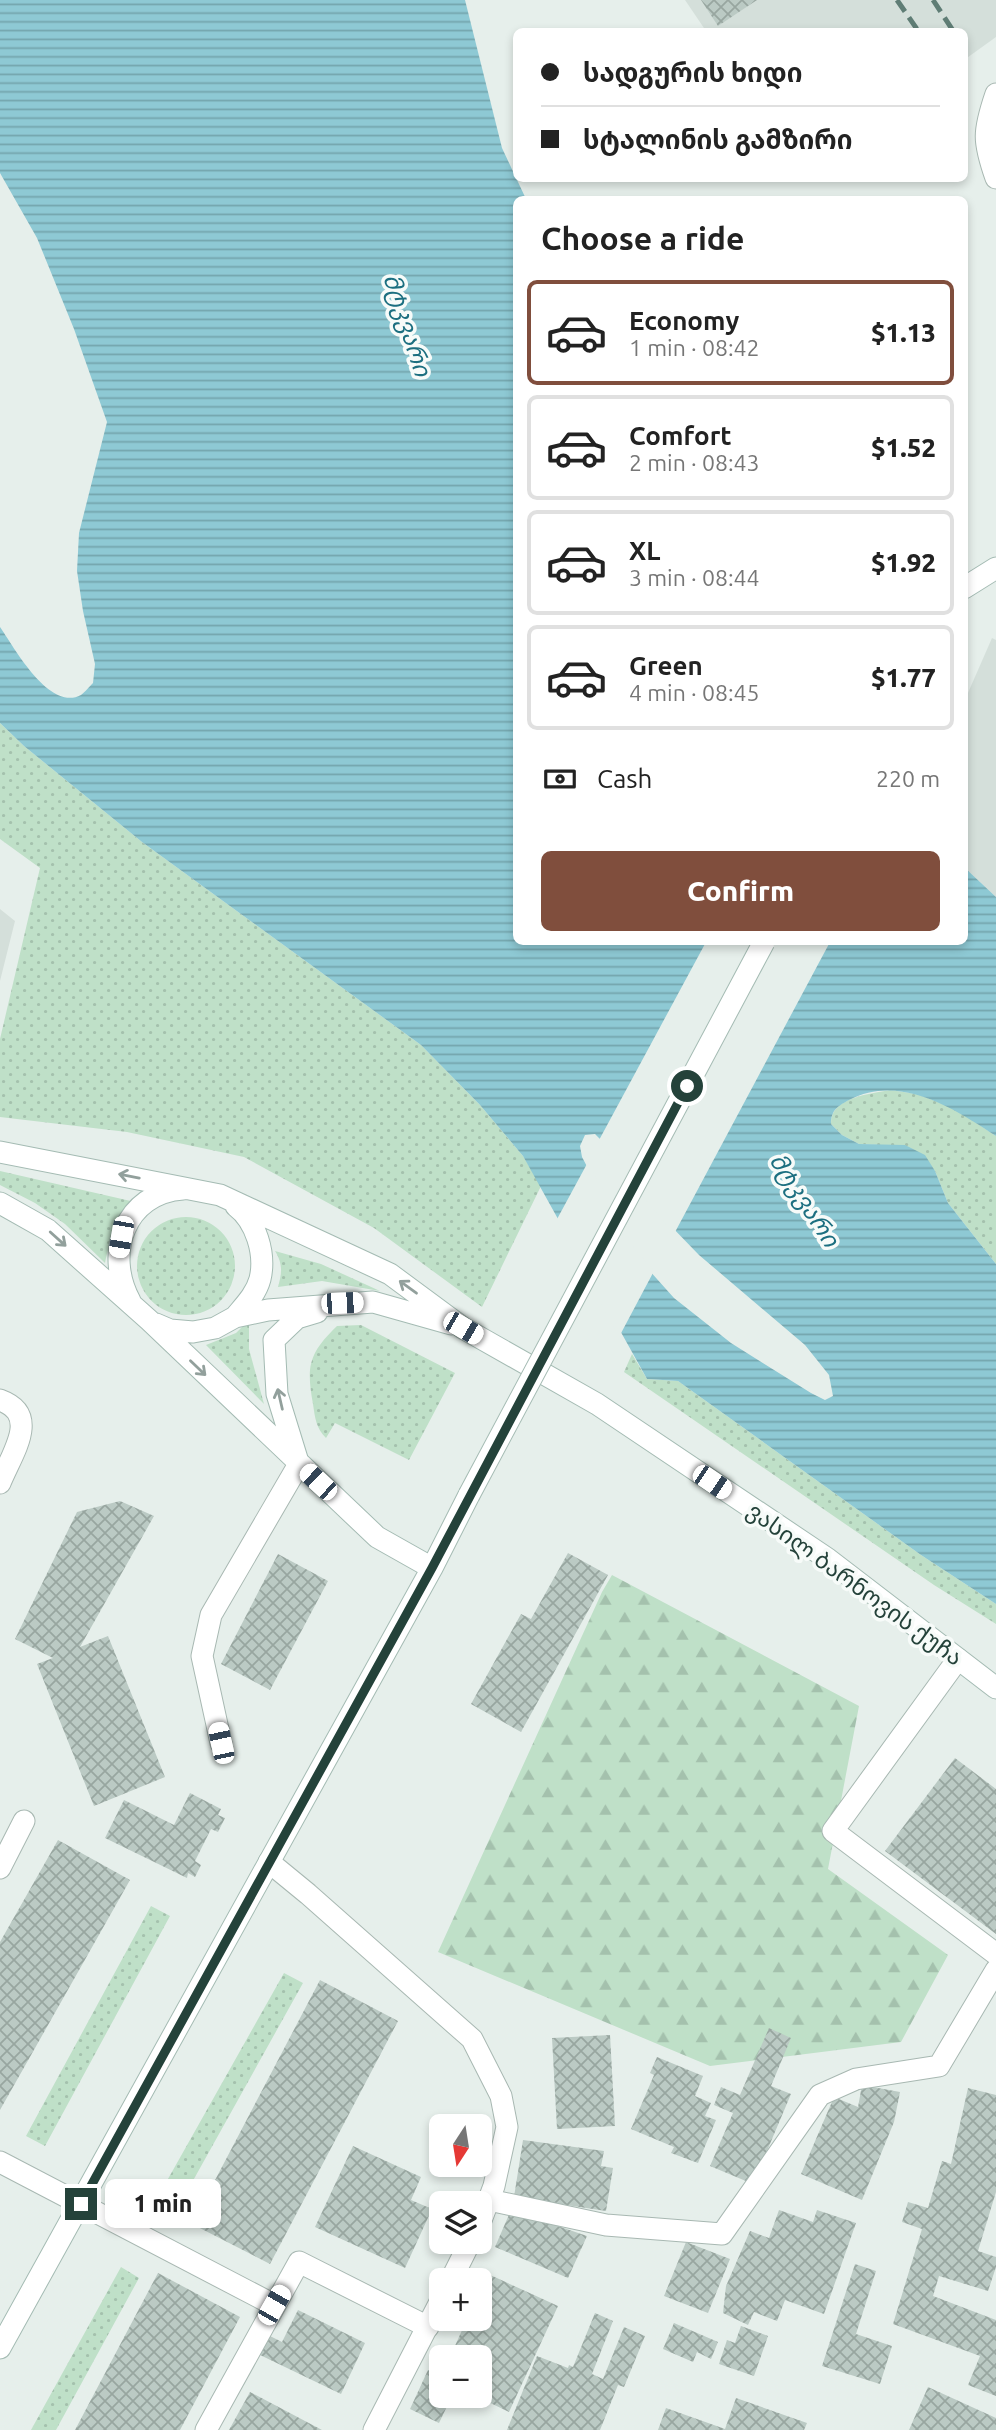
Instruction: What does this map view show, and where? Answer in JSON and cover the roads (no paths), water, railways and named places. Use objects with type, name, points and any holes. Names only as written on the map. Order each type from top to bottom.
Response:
[{"type":"street","points":[[996,94],[988,118],[985,147],[996,178]]},
{"type":"street","points":[[968,586],[996,568]]},
{"type":"street","points":[[0,2348],[432,1568],[762,945]]},
{"type":"street","name":"ვასილ ბარნოვის ქუჩა","points":[[0,1152],[220,1195],[390,1274],[463,1328],[597,1404],[828,1559],[996,1688]]},
{"type":"street","points":[[132,1305],[121,1284],[117,1261],[121,1237],[132,1216],[150,1200],[172,1190],[196,1189]]},
{"type":"street","points":[[220,1195],[240,1209],[255,1230],[261,1254],[260,1278],[274,1340],[277,1394],[299,1464],[211,1615],[202,1656],[221,1743]]},
{"type":"street","points":[[0,1203],[48,1230],[149,1320],[377,1537],[432,1568]]},
{"type":"street","points":[[235,1317],[250,1299],[260,1278]]},
{"type":"street","points":[[149,1320],[170,1330],[193,1332],[215,1328],[235,1317],[268,1310],[342,1303]]},
{"type":"street","points":[[274,1340],[297,1318],[342,1303]]},
{"type":"street","name":"ვასილ ბარნოვის ქუჩა","points":[[342,1303],[373,1303],[463,1328]]},
{"type":"street","points":[[0,1400],[13,1404],[21,1413],[23,1427],[0,1483]]},
{"type":"street","points":[[958,1659],[833,1831],[996,1954]]},
{"type":"street","points":[[0,1868],[24,1821]]},
{"type":"street","points":[[269,1862],[472,2039],[501,2096],[507,2127],[491,2191]]},
{"type":"street","points":[[492,2201],[607,2225],[722,2234],[820,2095],[856,2080],[939,2066],[996,1970]]},
{"type":"street","points":[[0,2162],[274,2305]]},
{"type":"street","points":[[206,2430],[299,2262],[428,2327],[374,2430]]},
{"type":"water","name":"მტკვარი","points":[[0,0],[465,0],[502,148],[513,171],[513,182],[518,182],[525,196],[513,196],[513,945],[968,945],[968,871],[996,897],[996,1136],[945,1106],[907,1092],[888,1090],[868,1093],[845,1102],[834,1112],[831,1124],[842,1135],[859,1144],[905,1145],[925,1155],[935,1171],[948,1203],[996,1264],[996,1604],[921,1555],[678,1381],[647,1379],[523,1156],[480,1105],[421,1045],[142,842],[24,746],[0,723],[0,627],[34,675],[57,694],[69,698],[81,695],[93,683],[95,664],[77,571],[79,533],[107,422],[74,329],[37,238],[0,173]],"holes":[[[595,1134],[605,1144],[668,1223],[699,1255],[805,1345],[829,1375],[833,1396],[825,1400],[811,1393],[731,1343],[674,1298],[631,1250],[582,1157],[580,1146],[585,1135]]]},
{"type":"railway","points":[[897,0],[916,28]]},
{"type":"railway","points":[[933,0],[951,28]]}]
